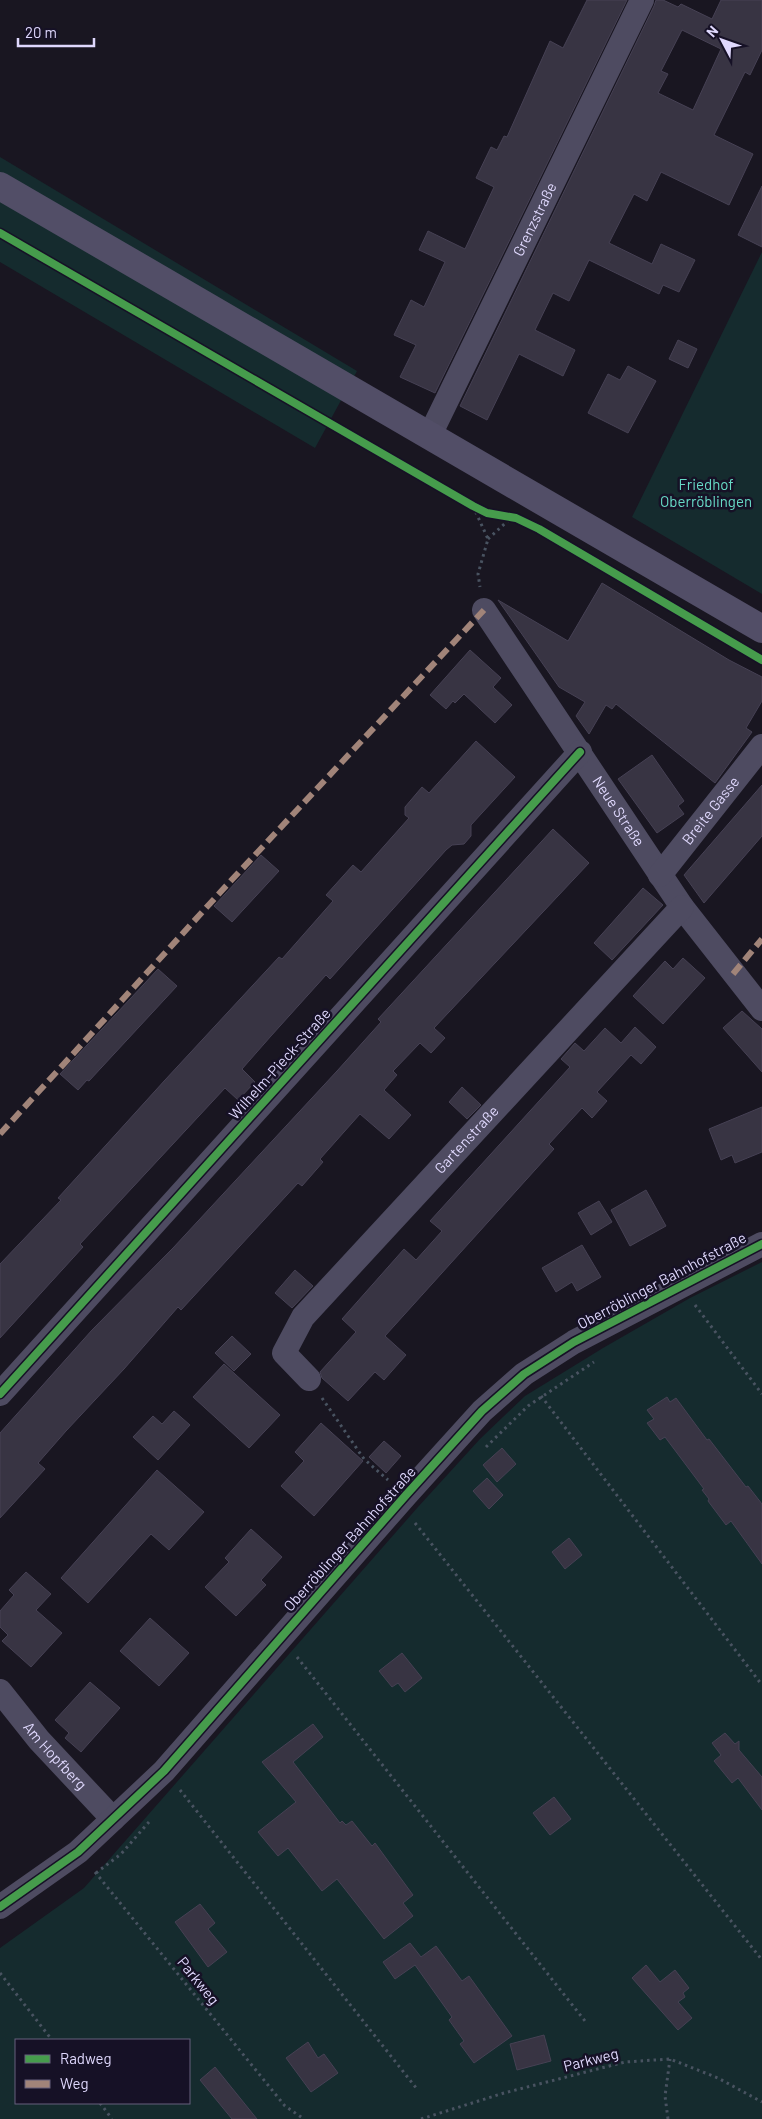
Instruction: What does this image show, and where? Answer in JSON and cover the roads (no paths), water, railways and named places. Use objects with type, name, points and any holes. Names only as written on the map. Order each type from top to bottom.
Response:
[{"type":"main road","points":[[0,186],[762,629]]},
{"type":"street","name":"Grenzstraße","points":[[429,437],[642,0]]},
{"type":"street","name":"Neue Straße","points":[[484,610],[682,907],[762,1009]]},
{"type":"street","name":"Breite Gasse","points":[[660,875],[762,746]]},
{"type":"street","name":"Wilhelm-Pieck-Straße","points":[[0,1394],[580,752]]},
{"type":"street","name":"Gartenstraße","points":[[309,1379],[284,1353],[303,1317],[682,907]]},
{"type":"street","name":"Oberröblinger Bahnhofstraße","points":[[0,1907],[78,1852],[164,1771],[402,1499],[482,1411],[524,1374],[574,1342],[687,1300],[762,1244]]},
{"type":"street","name":"Am Hopfberg","points":[[0,1691],[39,1740],[113,1819]]},
{"type":"park label","name":"Friedhof Oberröblingen","points":[[706,494]]}]
